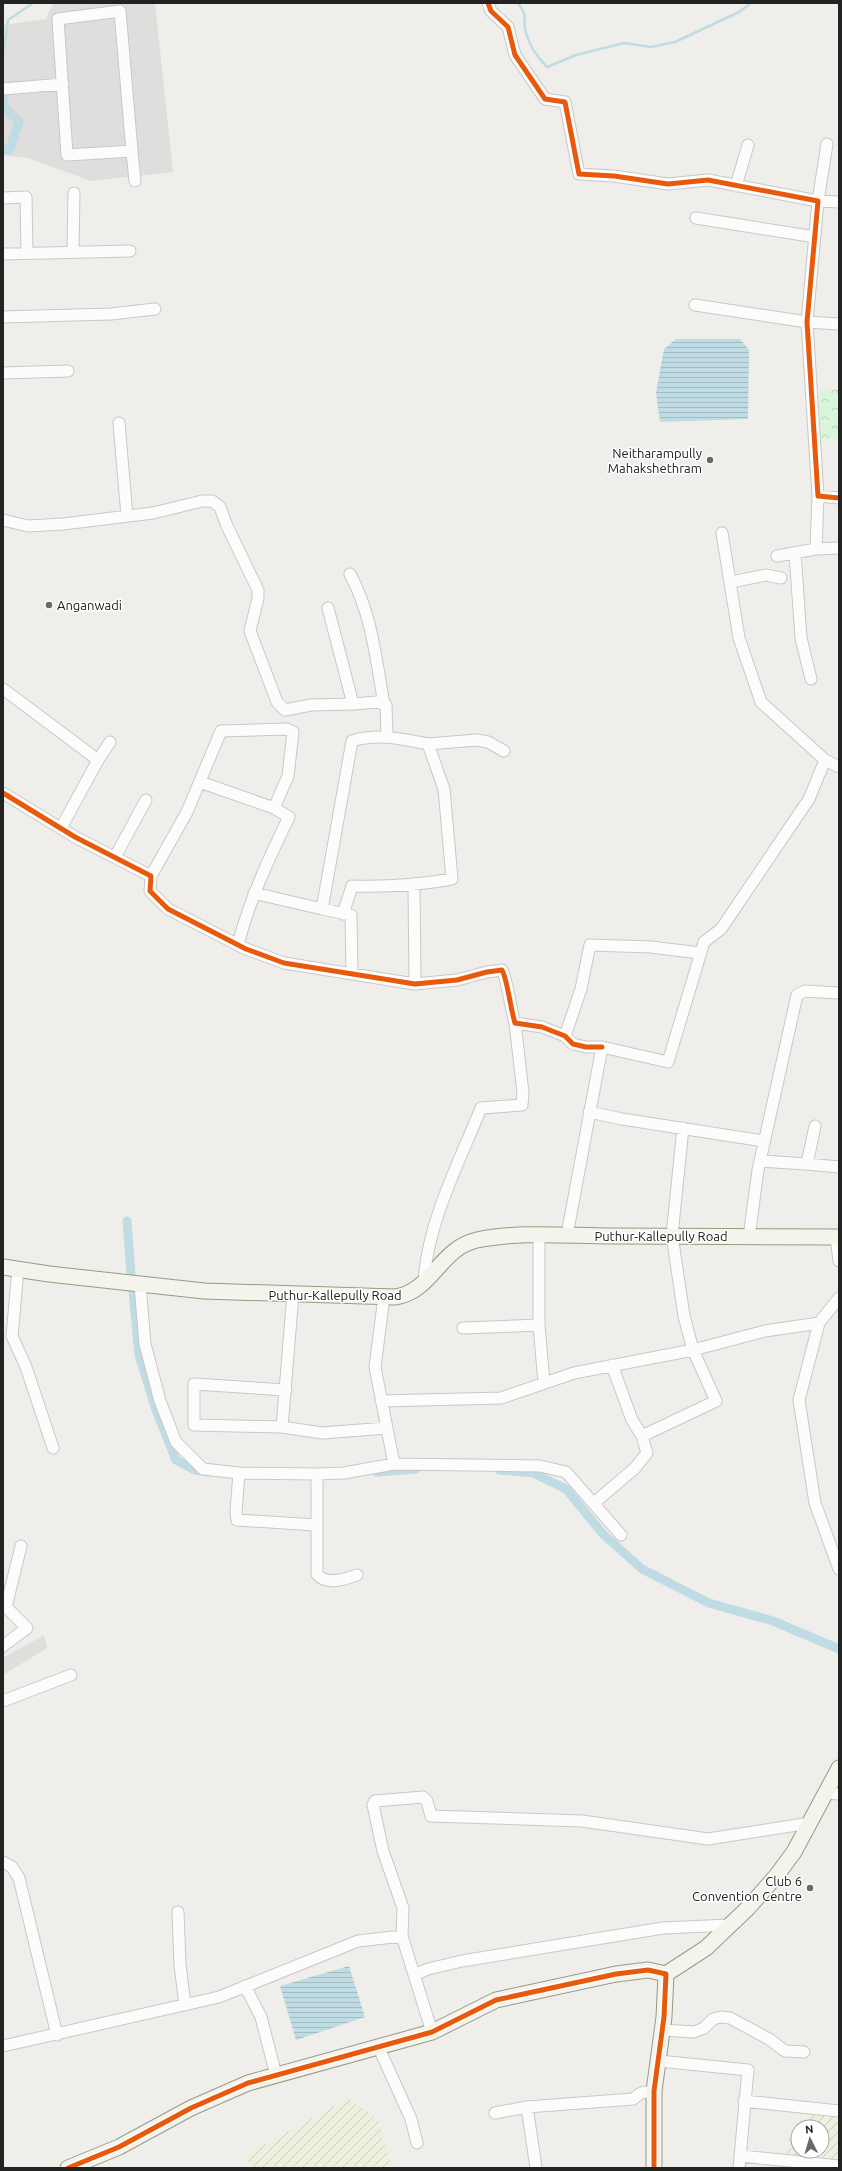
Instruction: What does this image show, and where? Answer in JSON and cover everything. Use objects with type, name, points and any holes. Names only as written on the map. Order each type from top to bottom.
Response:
[{"type":"main road","name":"Puthur-Kallepully Road","points":[[3,1267],[204,1291],[384,1296],[408,1295],[424,1283],[459,1246],[476,1240],[540,1235],[672,1235],[749,1237],[838,1236]]},
{"type":"main road","points":[[68,2168],[120,2147],[198,2105],[248,2083],[432,2032],[496,2000],[616,1974],[648,1970],[666,1974],[706,1948],[777,1876],[794,1852],[810,1823],[833,1793],[839,1768]]},
{"type":"main road","points":[[654,2168],[654,2091],[663,2030],[666,1974]]},
{"type":"street","points":[[488,3],[491,11],[508,27],[515,55],[545,99],[566,102],[579,174],[614,176],[668,184],[708,180],[818,201],[839,202]]},
{"type":"street","points":[[132,151],[67,155],[58,19],[120,7],[135,181]]},
{"type":"street","points":[[3,89],[62,84]]},
{"type":"street","points":[[816,549],[818,496],[807,322],[818,201],[827,144]]},
{"type":"street","points":[[736,186],[748,145]]},
{"type":"street","points":[[73,251],[74,193]]},
{"type":"street","points":[[3,198],[26,197],[27,253]]},
{"type":"street","points":[[696,218],[814,237]]},
{"type":"street","points":[[3,254],[73,251],[130,251]]},
{"type":"street","points":[[695,305],[807,322],[839,324]]},
{"type":"street","points":[[3,317],[111,314],[155,309]]},
{"type":"street","points":[[3,373],[68,371]]},
{"type":"street","points":[[119,423],[127,516]]},
{"type":"street","points":[[818,496],[839,498]]},
{"type":"street","points":[[3,520],[28,526],[152,513],[202,501],[212,501],[220,507],[227,526],[258,590],[258,598],[250,631],[276,702],[285,710],[311,704],[353,704],[377,702],[384,704]]},
{"type":"street","points":[[722,533],[739,638],[761,702],[825,760],[839,767]]},
{"type":"street","points":[[777,556],[816,549],[839,548]]},
{"type":"street","points":[[795,553],[801,638],[811,679]]},
{"type":"street","points":[[350,574],[361,595],[369,626],[384,704],[386,705],[387,736]]},
{"type":"street","points":[[731,582],[766,575],[781,578]]},
{"type":"street","points":[[328,608],[353,704]]},
{"type":"street","points":[[3,689],[98,760]]},
{"type":"street","points":[[274,808],[288,776],[293,732],[288,728],[221,731],[183,818],[151,876],[150,891],[168,909],[238,944],[284,963],[415,984],[456,980],[487,972],[502,970],[505,975],[509,1005],[515,1023],[523,1093],[522,1105],[480,1108],[442,1201],[425,1264],[424,1283]]},
{"type":"street","points":[[322,908],[352,741],[366,737],[387,736],[428,744],[477,740],[488,742],[504,751]]},
{"type":"street","points":[[61,828],[98,760],[110,742]]},
{"type":"street","points":[[343,914],[352,886],[387,887],[452,879],[444,789],[428,744]]},
{"type":"street","points":[[515,1023],[542,1027],[565,1036],[573,1044],[586,1047],[602,1047],[668,1062],[704,942],[721,929],[809,799],[825,760]]},
{"type":"street","points":[[200,782],[274,808],[289,816],[254,893],[238,944]]},
{"type":"street","points":[[3,793],[61,828],[151,876]]},
{"type":"street","points":[[115,857],[146,800]]},
{"type":"street","points":[[414,884],[415,984]]},
{"type":"street","points":[[254,893],[351,915],[352,974]]},
{"type":"street","points":[[565,1036],[581,989],[590,945],[652,947],[700,954]]},
{"type":"street","points":[[749,1237],[760,1161],[797,995],[805,991],[839,994]]},
{"type":"street","points":[[567,1235],[602,1047]]},
{"type":"street","points":[[589,1112],[622,1119],[764,1141]]},
{"type":"street","points":[[807,1164],[815,1126]]},
{"type":"street","points":[[642,1436],[716,1401],[693,1350],[684,1316],[672,1235],[683,1128]]},
{"type":"street","points":[[760,1161],[839,1167]]},
{"type":"street","points":[[540,1235],[539,1325],[544,1383]]},
{"type":"street","points":[[838,1236],[839,1261]]},
{"type":"street","points":[[18,1269],[12,1336],[26,1367],[53,1448]]},
{"type":"street","points":[[140,1284],[145,1344],[160,1401],[176,1442],[203,1469],[239,1473],[317,1474],[344,1473],[394,1464],[540,1466],[566,1472],[621,1535]]},
{"type":"street","points":[[282,1427],[293,1294]]},
{"type":"street","points":[[384,1296],[376,1367],[381,1401],[394,1464]]},
{"type":"street","points":[[839,1298],[819,1323],[799,1400],[815,1503],[839,1569]]},
{"type":"street","points":[[381,1401],[501,1398],[574,1373],[693,1350],[766,1331],[819,1323]]},
{"type":"street","points":[[463,1328],[539,1325]]},
{"type":"street","points":[[594,1503],[635,1468],[647,1453],[642,1436],[632,1420],[612,1365]]},
{"type":"street","points":[[286,1390],[194,1384],[194,1425],[282,1427],[322,1433],[387,1428]]},
{"type":"street","points":[[239,1473],[236,1512],[237,1520],[316,1525]]},
{"type":"street","points":[[317,1474],[316,1525],[318,1576],[340,1581],[357,1575]]},
{"type":"street","points":[[3,1646],[27,1628],[5,1607],[21,1546]]},
{"type":"street","points":[[3,1701],[71,1675]]},
{"type":"street","points":[[432,2032],[402,1936],[403,1908],[381,1845],[373,1805],[375,1801],[423,1797],[427,1801],[431,1816],[582,1820],[708,1839],[810,1823]]},
{"type":"street","points":[[3,1862],[12,1866],[19,1878],[57,2035]]},
{"type":"street","points":[[178,1912],[180,1965],[185,2005]]},
{"type":"street","points":[[414,1975],[428,1969],[462,1961],[663,1928],[729,1925]]},
{"type":"street","points":[[3,2046],[57,2035],[219,1997],[358,1941],[402,1936]]},
{"type":"street","points":[[245,1986],[261,2017],[276,2075]]},
{"type":"street","points":[[663,2030],[694,2032],[704,2028],[713,2019],[721,2017],[730,2018],[769,2039],[784,2051],[804,2052]]},
{"type":"street","points":[[378,2046],[411,2119],[417,2143]]},
{"type":"street","points":[[659,2061],[748,2070],[739,2168]]},
{"type":"street","points":[[495,2113],[527,2107],[633,2099],[641,2093],[654,2091]]},
{"type":"street","points":[[744,2101],[839,2111]]},
{"type":"street","points":[[527,2107],[536,2168]]},
{"type":"street","points":[[741,2156],[839,2166]]},
{"type":"shaded area","points":[[53,3],[155,3],[173,172],[91,181],[28,158],[3,155],[3,25],[46,19]]},
{"type":"shaded area","points":[[44,1635],[47,1648],[3,1675],[3,1658]]},
{"type":"green space","points":[[839,389],[839,439],[821,439],[819,390]]},
{"type":"green space","points":[[348,2098],[378,2120],[392,2168],[251,2168],[246,2155]]},
{"type":"green space","points":[[806,2113],[839,2115],[839,2161],[804,2159],[830,2159],[830,2119],[805,2119]]},
{"type":"green space","points":[[790,2134],[790,2158],[786,2158]]},
{"type":"water","points":[[676,339],[740,339],[749,350],[748,419],[660,422],[656,393],[664,349]]},
{"type":"water","points":[[349,1966],[365,2017],[296,2040],[280,1986]]},
{"type":"waterway","points":[[3,58],[8,20],[33,3]]},
{"type":"waterway","points":[[518,3],[524,14],[525,29],[528,40],[536,55],[547,67],[576,55],[624,43],[651,47],[675,42],[739,12],[751,3]]},
{"type":"waterway","points":[[3,96],[5,108],[19,122],[9,151],[3,149]]},
{"type":"waterway","points":[[127,1221],[131,1275]]},
{"type":"waterway","points":[[133,1291],[139,1355],[155,1407],[176,1460],[195,1470],[208,1472]]},
{"type":"waterway","points":[[377,1472],[416,1469]]},
{"type":"waterway","points":[[499,1470],[533,1473],[566,1489],[603,1534],[642,1569],[709,1603],[773,1621],[839,1649]]},
{"type":"cycle path","points":[[488,3],[491,11],[508,27],[515,55],[545,99],[565,102],[579,174],[614,176],[668,184],[708,180],[818,201],[807,322],[818,496],[839,498]]},
{"type":"cycle path","points":[[3,793],[75,837],[151,876],[150,891],[168,909],[246,949],[284,963],[415,984],[457,980],[487,972],[502,970],[506,980],[515,1023],[542,1027],[565,1036],[573,1044],[586,1047],[602,1047]]},
{"type":"cycle path","points":[[68,2168],[119,2147],[191,2108],[248,2083],[432,2032],[496,2000],[616,1974],[648,1970],[666,1974],[664,2017],[654,2091],[654,2168]]},
{"type":"place","name":"Neitharampully Mahakshethram","points":[[710,460]]},
{"type":"place","name":"Anganwadi","points":[[49,605]]},
{"type":"place","name":"Club 6 Convention Centre","points":[[810,1888]]}]
